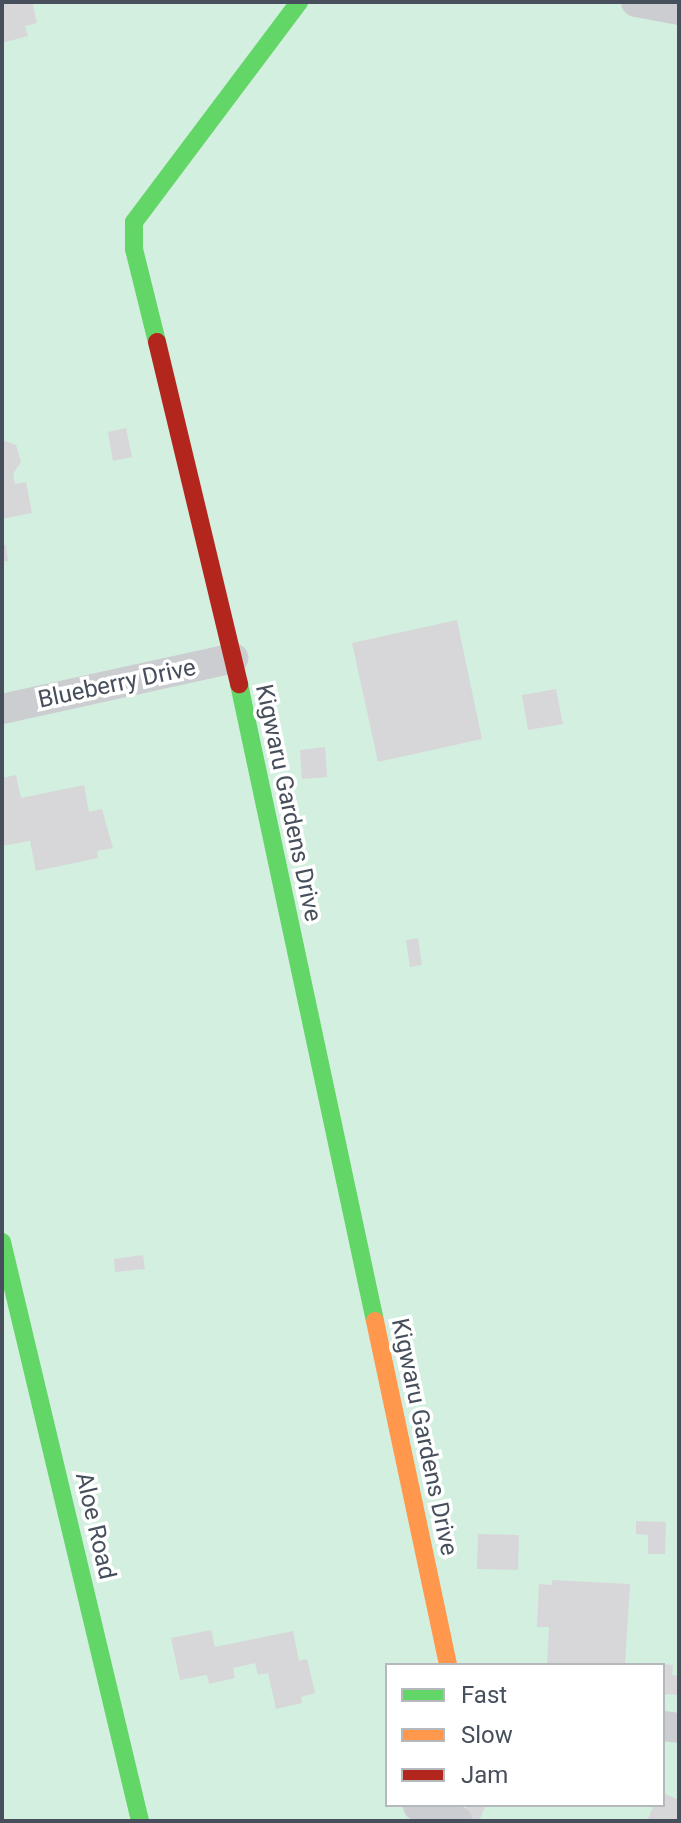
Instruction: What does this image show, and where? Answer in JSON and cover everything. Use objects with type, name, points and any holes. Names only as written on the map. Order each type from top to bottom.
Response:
[{"type":"street","name":"Kigwaru Gardens Drive","points":[[299,2],[134,222],[134,249],[233,658],[448,1663]]},
{"type":"street","points":[[636,2],[679,10]]},
{"type":"street","name":"Blueberry Drive","points":[[2,709],[233,658]]},
{"type":"street","name":"Aloe Road","points":[[2,1242],[140,1821]]},
{"type":"street","points":[[423,1807],[457,1821]]},
{"type":"green space","points":[[2,2],[679,2],[679,1821],[2,1821]]},
{"type":"building","points":[[2,2],[32,2],[37,23],[25,26],[28,36],[2,43]]},
{"type":"building","points":[[126,428],[132,457],[113,461],[108,432]]},
{"type":"building","points":[[2,440],[16,445],[21,462],[13,474],[15,484],[26,482],[32,513],[2,519]]},
{"type":"building","points":[[2,545],[6,545],[8,561],[2,562]]},
{"type":"building","points":[[457,620],[482,739],[378,762],[352,643]]},
{"type":"building","points":[[556,689],[563,724],[528,730],[522,695]]},
{"type":"building","points":[[325,747],[327,777],[302,779],[300,750]]},
{"type":"building","points":[[16,775],[21,798],[84,785],[89,812],[102,809],[113,848],[97,851],[98,858],[36,871],[30,841],[2,846],[2,778]]},
{"type":"building","points":[[418,938],[422,965],[410,967],[406,940]]},
{"type":"building","points":[[143,1255],[145,1269],[115,1272],[114,1259]]},
{"type":"building","points":[[636,1521],[666,1522],[665,1554],[648,1554],[648,1535],[636,1534]]},
{"type":"building","points":[[478,1534],[519,1535],[518,1570],[477,1569]]},
{"type":"building","points":[[552,1580],[630,1584],[625,1663],[547,1663],[549,1627],[537,1627],[539,1584],[552,1585]]},
{"type":"building","points":[[211,1630],[215,1647],[293,1631],[299,1661],[307,1659],[315,1693],[301,1697],[302,1703],[276,1709],[268,1673],[258,1675],[255,1663],[233,1668],[235,1678],[209,1684],[207,1675],[180,1680],[171,1638]]},
{"type":"building","points":[[665,1664],[673,1665],[672,1675],[679,1676],[679,1695],[665,1694]]},
{"type":"building","points":[[665,1794],[679,1800],[679,1821],[647,1821],[653,1807],[665,1807]]},
{"type":"building","points":[[466,1807],[485,1807],[479,1821],[461,1818]]},
{"type":"traffic: fast","points":[[157,342],[134,249],[134,222],[299,2]]},
{"type":"traffic: fast","points":[[239,684],[375,1321]]},
{"type":"traffic: fast","points":[[2,1242],[140,1821]]},
{"type":"traffic: slow","points":[[375,1321],[448,1663]]},
{"type":"traffic: jam","points":[[157,342],[239,684]]}]
